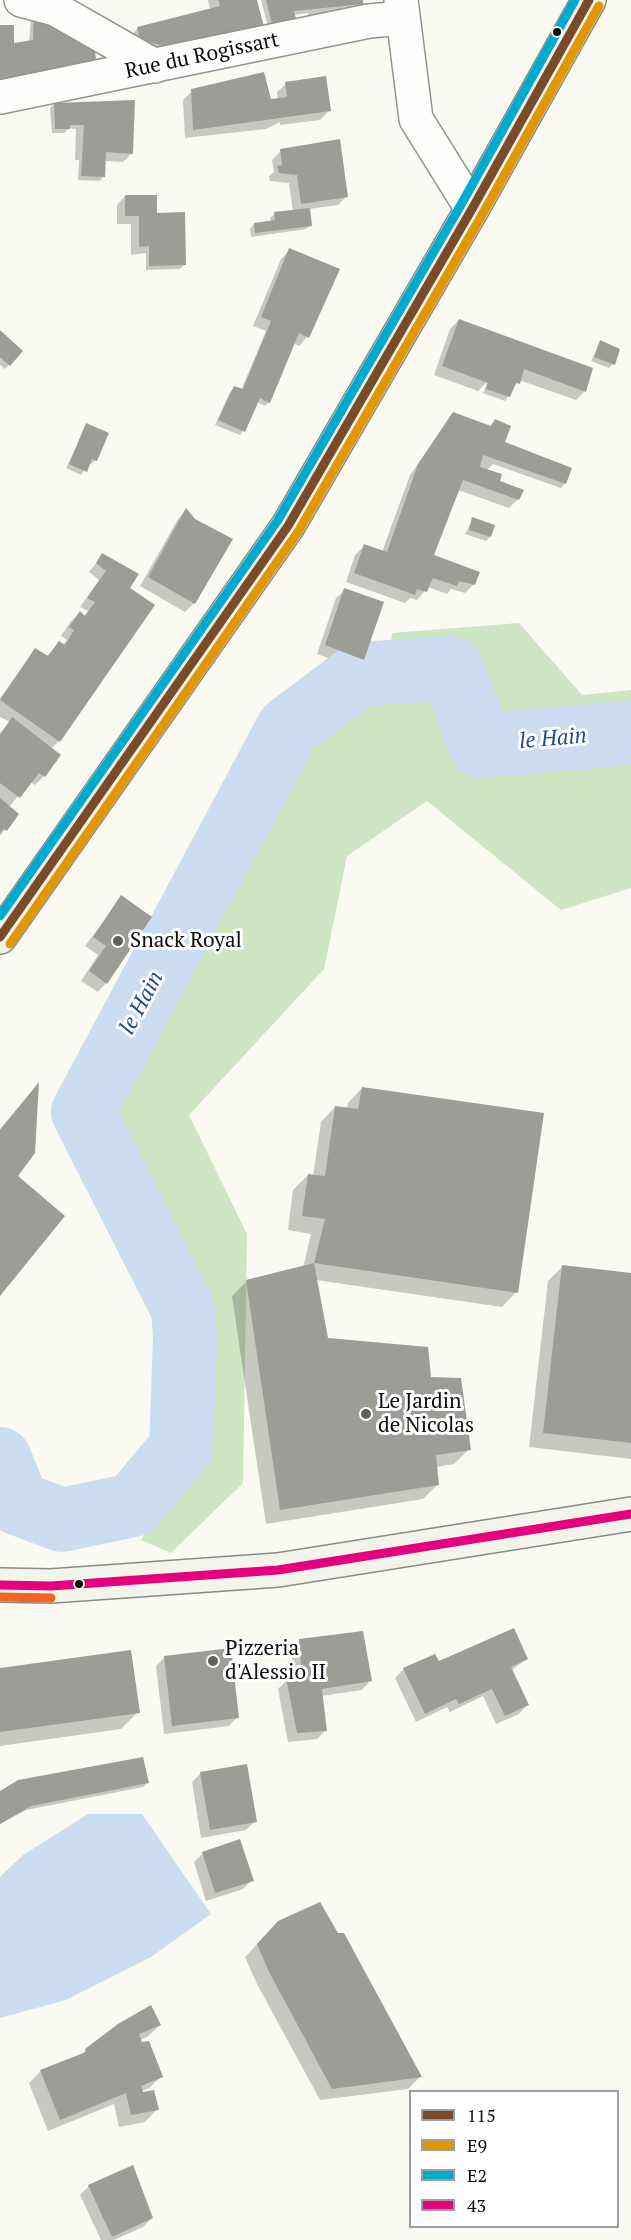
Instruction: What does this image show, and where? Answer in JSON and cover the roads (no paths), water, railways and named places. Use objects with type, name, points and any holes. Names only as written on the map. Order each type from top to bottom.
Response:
[{"type":"main road","points":[[0,937],[288,526],[472,209],[588,0]]},
{"type":"main road","points":[[0,1585],[51,1586],[278,1570],[631,1514]]},
{"type":"street","points":[[21,0],[55,9],[155,66]]},
{"type":"street","points":[[402,9],[416,119],[472,209]]},
{"type":"street","name":"Rue du Rogissart","points":[[0,97],[369,21],[402,9]]},
{"type":"water","points":[[88,1814],[142,1814],[211,1914],[151,1957],[66,2000],[0,2018],[0,1877],[23,1855]]},
{"type":"waterway","name":"le Hain","points":[[0,1459],[17,1503],[62,1520],[133,1505],[181,1448],[185,1339],[183,1309],[83,1112],[288,728],[360,674],[451,668],[481,746],[631,733]]},
{"type":"place","name":"Snack Royal","points":[[118,941]]},
{"type":"place","name":"Le Jardin de Nicolas","points":[[366,1414]]},
{"type":"place","name":"Pizzeria d'Alessio II","points":[[213,1661]]}]
